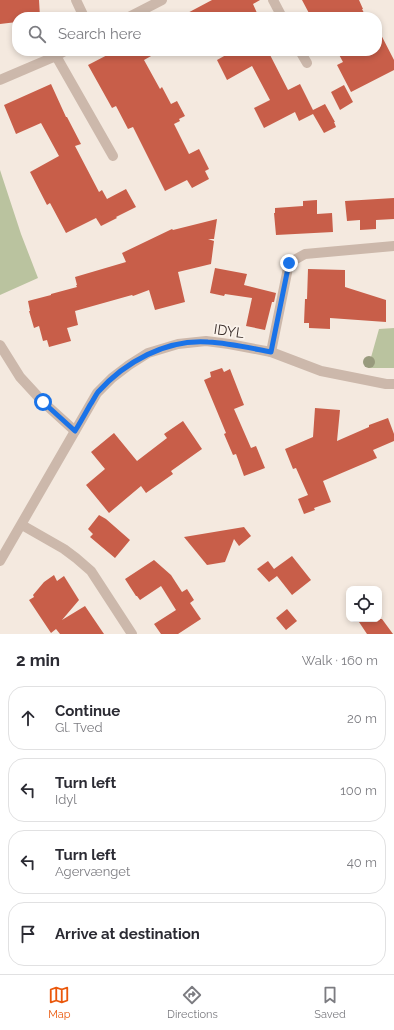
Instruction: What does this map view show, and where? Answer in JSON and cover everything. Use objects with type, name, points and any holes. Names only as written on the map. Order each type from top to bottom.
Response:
[{"type":"street","points":[[76,0],[82,12]]},
{"type":"street","points":[[139,12],[162,0]]},
{"type":"street","points":[[274,0],[280,12]]},
{"type":"street","points":[[0,80],[55,56]]},
{"type":"street","points":[[61,56],[113,156]]},
{"type":"street","points":[[303,56],[307,63]]},
{"type":"street","points":[[271,352],[289,263],[305,254],[394,246]]},
{"type":"street","name":"IDYL","points":[[0,561],[97,393],[112,378],[148,353],[178,344],[206,341],[271,352],[321,370],[386,384],[394,384]]},
{"type":"street","points":[[0,345],[20,376],[43,402],[75,431]]},
{"type":"street","points":[[22,525],[64,549],[91,571],[132,634]]},
{"type":"green space","points":[[0,170],[21,234],[38,278],[0,295]]},
{"type":"green space","points":[[394,328],[394,368],[368,368],[379,329]]},
{"type":"building","points":[[0,0],[39,0],[40,12],[12,12],[12,23],[0,24]]},
{"type":"building","points":[[212,0],[260,0],[253,4],[257,12],[189,12]]},
{"type":"building","points":[[302,0],[359,0],[364,12],[308,12]]},
{"type":"building","points":[[382,37],[394,60],[394,70],[351,92],[337,65],[343,62],[340,56],[382,56]]},
{"type":"building","points":[[105,56],[151,56],[144,60],[160,89],[162,87],[171,104],[177,101],[185,116],[174,124],[189,154],[199,149],[209,169],[205,171],[209,179],[192,188],[187,180],[165,191],[133,127],[128,129],[116,106],[112,108],[88,65]]},
{"type":"building","points":[[224,56],[271,56],[288,90],[300,84],[313,110],[325,104],[335,122],[336,127],[324,133],[313,114],[299,121],[295,112],[264,128],[254,108],[270,100],[252,66],[227,80],[217,60]]},
{"type":"building","points":[[51,84],[66,117],[81,144],[75,146],[99,192],[102,190],[107,199],[126,189],[136,207],[101,226],[96,218],[66,233],[50,203],[47,205],[30,172],[59,156],[41,123],[16,134],[4,105]]},
{"type":"building","points":[[344,85],[353,102],[340,110],[331,92]]},
{"type":"building","points":[[394,198],[394,219],[376,220],[376,229],[360,230],[360,220],[347,221],[345,201]]},
{"type":"building","points":[[317,200],[317,214],[332,213],[333,232],[276,235],[275,208],[303,206],[303,201]]},
{"type":"building","points":[[217,219],[214,239],[208,239],[214,241],[211,264],[178,272],[185,302],[155,310],[149,290],[133,296],[132,295],[75,311],[78,325],[67,328],[71,341],[49,347],[47,340],[43,341],[39,326],[34,328],[28,301],[77,287],[75,277],[126,262],[122,253],[172,229]]},
{"type":"building","points":[[215,268],[247,274],[244,285],[276,293],[274,302],[272,302],[265,330],[246,326],[252,298],[225,294],[224,296],[210,293]]},
{"type":"building","points":[[308,269],[345,270],[345,287],[386,300],[386,322],[330,318],[330,329],[309,328],[309,323],[304,323],[305,299],[307,299]]},
{"type":"building","points":[[222,368],[224,372],[230,369],[244,405],[234,409],[251,448],[256,446],[265,468],[244,476],[236,454],[233,455],[224,434],[226,433],[204,380],[211,377],[210,372]]},
{"type":"building","points":[[315,408],[340,410],[337,441],[369,427],[369,425],[388,418],[394,434],[394,441],[373,450],[377,458],[323,481],[331,502],[314,508],[315,510],[304,514],[298,499],[308,495],[296,468],[293,469],[285,449],[313,437]]},
{"type":"building","points":[[183,421],[202,449],[171,471],[173,474],[146,493],[141,486],[109,513],[86,485],[105,469],[91,452],[114,433],[137,461],[167,438],[164,434]]},
{"type":"building","points":[[99,515],[106,519],[130,540],[115,558],[90,537],[93,534],[88,529]]},
{"type":"building","points":[[244,527],[251,536],[239,546],[234,539],[225,562],[207,565],[184,537]]},
{"type":"building","points":[[292,556],[311,580],[292,595],[277,576],[269,582],[257,569],[268,561],[274,569]]},
{"type":"building","points":[[154,560],[171,575],[182,592],[187,589],[194,600],[190,603],[201,619],[178,634],[161,634],[154,624],[176,610],[161,586],[140,600],[125,579]]},
{"type":"building","points":[[54,575],[57,581],[64,576],[79,600],[62,620],[85,606],[104,634],[60,634],[56,629],[51,633],[29,600],[34,597],[33,595],[44,582]]},
{"type":"building","points":[[287,609],[297,621],[286,630],[276,618]]},
{"type":"building","points":[[382,619],[393,634],[367,634],[359,622],[382,622]]},
{"type":"route","points":[[43,402],[75,431],[97,393],[112,378],[148,353],[178,344],[206,341],[271,352],[289,263]]}]
